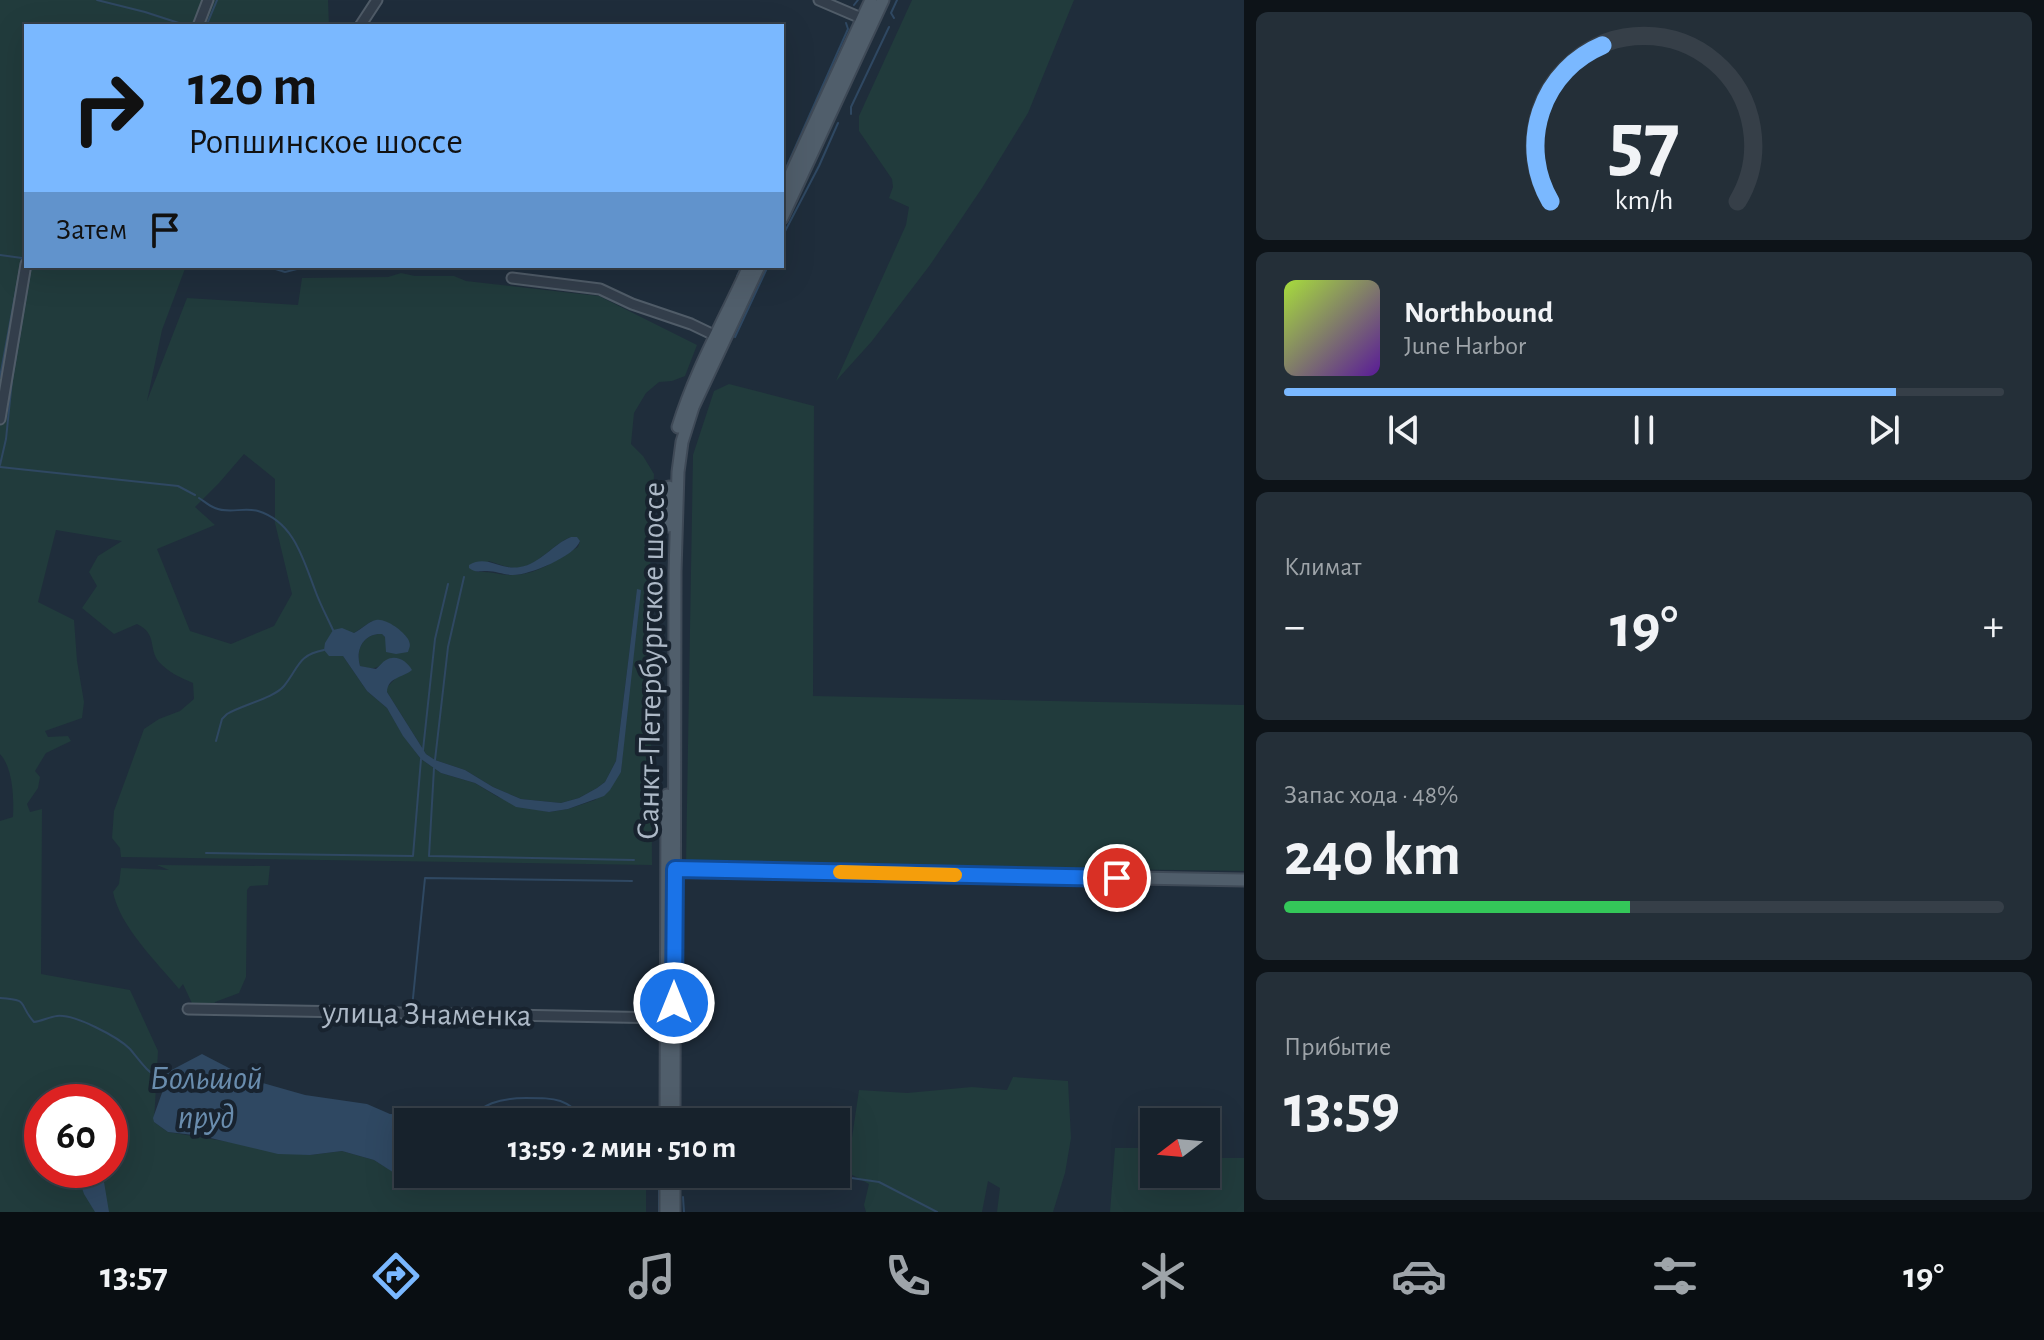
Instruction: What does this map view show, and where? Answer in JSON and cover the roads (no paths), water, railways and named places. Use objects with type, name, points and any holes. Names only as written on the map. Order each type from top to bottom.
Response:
[{"type":"main road","points":[[784,213],[867,21],[871,0]]},
{"type":"main road","points":[[784,189],[867,21],[883,0]]},
{"type":"main road","name":"Санкт-Петербургское шоссе","points":[[674,1108],[670,472],[675,440],[686,404],[748,268]]},
{"type":"main road","name":"Санкт-Петербургское шоссе","points":[[666,1108],[678,472],[682,442],[693,407],[758,268]]},
{"type":"main road","points":[[671,869],[1244,880]]},
{"type":"main road","points":[[666,1212],[669,1188]]},
{"type":"main road","points":[[671,1188],[674,1212]]},
{"type":"street","points":[[199,24],[208,0]]},
{"type":"street","points":[[361,24],[377,0]]},
{"type":"street","points":[[819,0],[867,21]]},
{"type":"street","points":[[0,419],[25,268]]},
{"type":"street","points":[[512,278],[600,289],[716,336]]},
{"type":"street","name":"улица Знаменка","points":[[188,1009],[667,1018]]},
{"type":"water","points":[[571,537],[577,537],[580,541],[570,553],[530,572],[510,575],[469,568],[469,565],[482,561],[513,568],[527,565]]},
{"type":"water","points":[[637,589],[641,590],[621,772],[604,796],[568,809],[549,812],[516,807],[475,783],[441,773],[421,759],[387,708],[367,691],[343,656],[329,656],[324,650],[333,630],[342,628],[354,633],[376,620],[394,626],[408,639],[408,652],[386,652],[385,637],[376,634],[362,643],[360,666],[376,669],[394,658],[401,659],[410,667],[412,670],[390,683],[387,692],[426,754],[521,799],[561,803],[579,798],[605,782],[616,761]]},
{"type":"water","name":"Большой пруд","points":[[202,1054],[252,1080],[305,1095],[367,1104],[394,1114],[394,1173],[374,1160],[342,1151],[310,1155],[278,1154],[202,1136],[168,1132],[153,1118],[163,1090],[161,1080],[164,1074]]},
{"type":"water","points":[[82,1188],[105,1188],[109,1212],[95,1212]]},
{"type":"waterway","points":[[97,0],[182,24]]},
{"type":"waterway","points":[[207,24],[217,0]]},
{"type":"waterway","points":[[854,5],[858,0]]},
{"type":"waterway","points":[[894,18],[891,13],[897,0]]},
{"type":"waterway","points":[[784,173],[848,29],[846,23]]},
{"type":"waterway","points":[[851,114],[851,107],[889,27]]},
{"type":"waterway","points":[[784,233],[838,123]]},
{"type":"waterway","points":[[0,255],[22,258],[0,377]]},
{"type":"waterway","points":[[0,465],[31,268]]},
{"type":"waterway","points":[[272,268],[285,272],[297,269]]},
{"type":"waterway","points":[[737,276],[741,268]]},
{"type":"waterway","points":[[735,337],[767,268]]},
{"type":"waterway","points":[[0,467],[178,486],[195,495]]},
{"type":"waterway","points":[[199,498],[220,510],[258,511],[280,524],[296,543],[333,630]]},
{"type":"waterway","points":[[435,760],[448,647],[464,577]]},
{"type":"waterway","points":[[423,750],[435,639],[448,584]]},
{"type":"waterway","points":[[216,741],[222,719],[227,714],[279,690],[303,659],[324,650]]},
{"type":"waterway","points":[[206,853],[413,856],[421,759]]},
{"type":"waterway","points":[[434,768],[429,856],[634,860]]},
{"type":"waterway","points":[[412,1008],[425,878],[632,881]]},
{"type":"waterway","points":[[0,998],[20,1001],[34,1022],[65,1016],[96,1027],[124,1044],[161,1080]]},
{"type":"waterway","points":[[483,1108],[507,1099],[526,1098],[546,1098],[573,1108]]},
{"type":"waterway","points":[[850,1178],[879,1182],[937,1212]]},
{"type":"waterway","points":[[659,1188],[659,1212]]},
{"type":"waterway","points":[[683,1197],[684,1212]]}]
